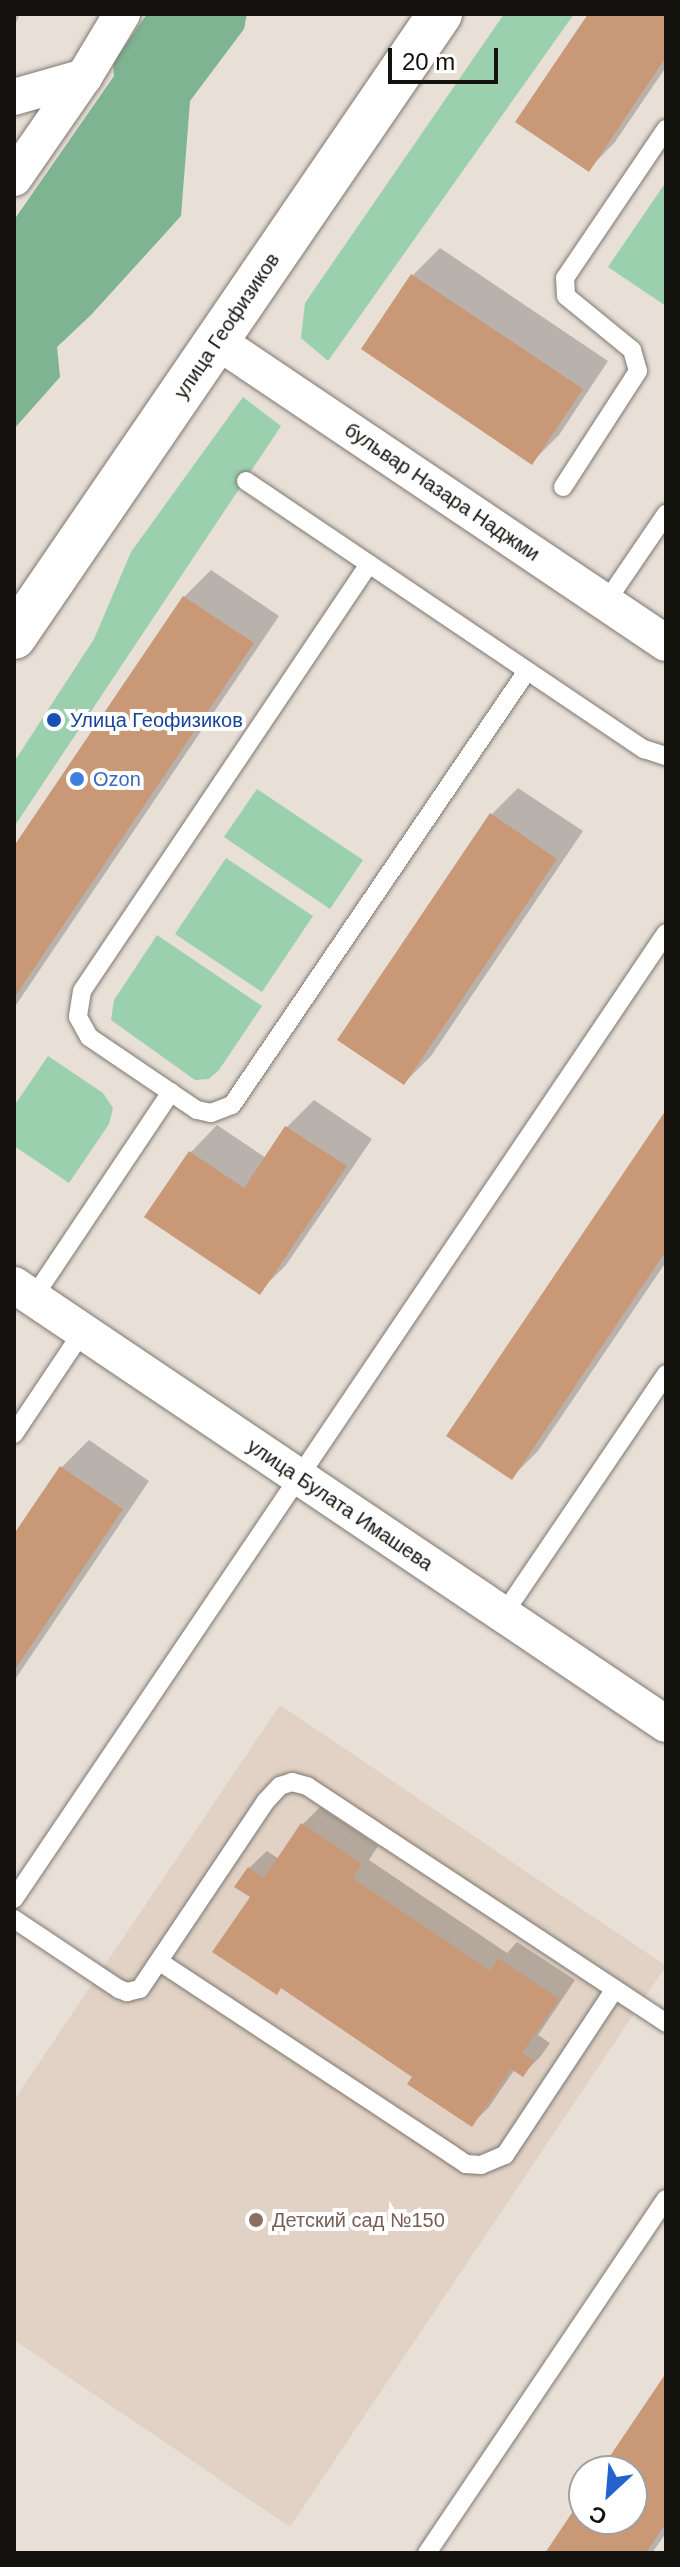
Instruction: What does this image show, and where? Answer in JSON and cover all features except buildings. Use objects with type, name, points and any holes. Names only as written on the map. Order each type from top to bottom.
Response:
[{"type":"street","points":[[14,178],[84,77],[122,14]]},
{"type":"street","name":"улица Геофизиков","points":[[14,637],[440,14]]},
{"type":"street","points":[[14,97],[84,77]]},
{"type":"street","name":"бульвар Назара Наджми","points":[[217,341],[666,643]]},
{"type":"street","name":"улица Булата Имашева","points":[[24,1291],[666,1724]]},
{"type":"lane","points":[[563,487],[636,379],[638,363],[632,350],[566,296],[565,278],[666,129]]},
{"type":"lane","points":[[246,481],[644,749],[666,756]]},
{"type":"lane","points":[[606,602],[666,514]]},
{"type":"lane","points":[[369,564],[82,991],[78,1017],[89,1037],[197,1110],[211,1113],[222,1111],[240,1096],[527,671]]},
{"type":"lane","points":[[14,1899],[666,933]]},
{"type":"lane","points":[[24,1291],[171,1092]]},
{"type":"lane","points":[[14,1434],[83,1331]]},
{"type":"lane","points":[[503,1615],[666,1374]]},
{"type":"lane","points":[[14,1919],[127,1992],[140,1989],[266,1801],[280,1786],[292,1782],[307,1786],[666,2023]]},
{"type":"lane","points":[[160,1962],[466,2164],[481,2165],[505,2155],[615,1989]]},
{"type":"lane","points":[[427,2553],[666,2199]]},
{"type":"shaded area","name":"Детский сад №150","points":[[280,1705],[666,1966],[290,2527],[14,2340],[14,2100]]},
{"type":"green space","points":[[147,14],[247,14],[244,29],[190,101],[181,216],[91,315],[57,347],[60,377],[14,429],[14,220],[114,76],[113,63]]},
{"type":"green space","points":[[504,14],[574,14],[328,361],[301,338],[305,303]]},
{"type":"green space","points":[[666,182],[666,306],[608,267]]},
{"type":"green space","points":[[243,397],[281,426],[14,827],[14,762],[94,639],[131,552]]},
{"type":"green space","points":[[257,789],[363,860],[330,909],[224,837]]},
{"type":"green space","points":[[226,858],[313,916],[262,992],[175,934]]},
{"type":"green space","points":[[157,935],[262,1006],[219,1070],[209,1079],[195,1080],[111,1020],[114,1000]]},
{"type":"green space","points":[[48,1056],[103,1093],[113,1108],[109,1124],[69,1183],[14,1146],[14,1106]]},
{"type":"place","name":"Улица Геофизиков","points":[[54,720]]},
{"type":"place","name":"Ozon","points":[[77,779]]},
{"type":"place","name":"Детский сад №150","points":[[256,2220]]}]
